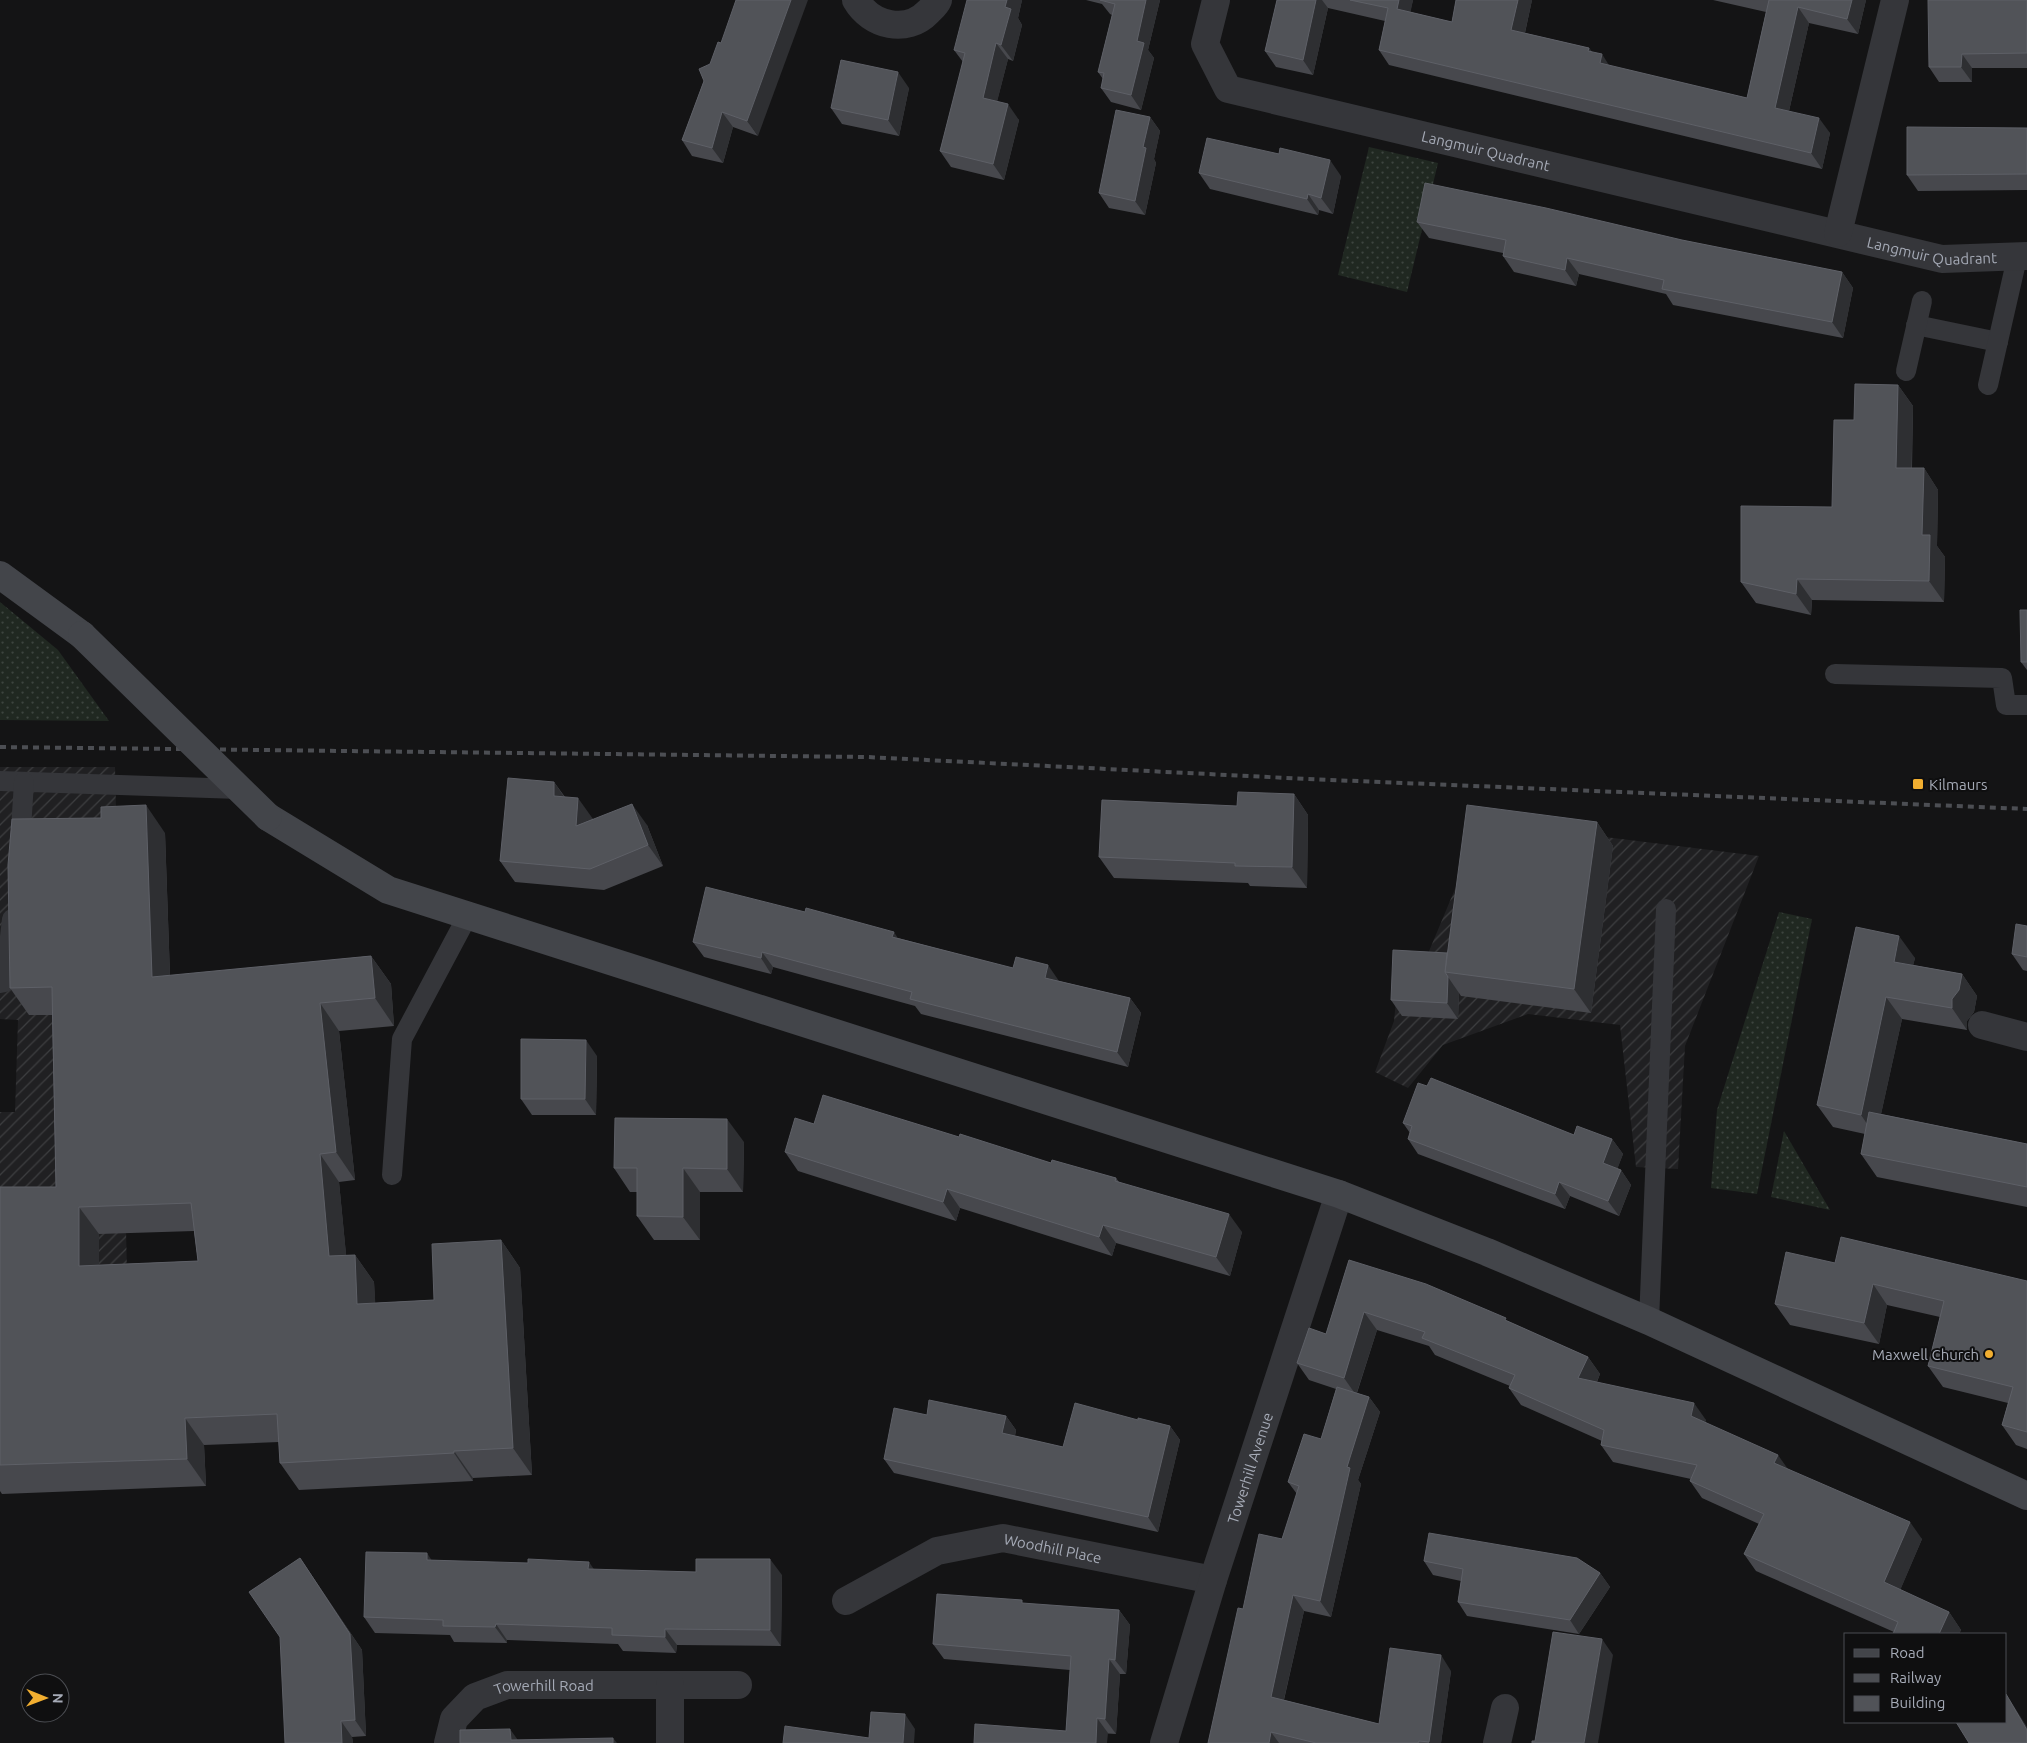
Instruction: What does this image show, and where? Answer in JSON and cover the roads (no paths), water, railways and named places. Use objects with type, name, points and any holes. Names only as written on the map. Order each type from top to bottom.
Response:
[{"type":"main road","points":[[0,576],[82,635],[268,817],[388,890],[467,917],[1144,1130],[1339,1194],[1487,1252],[1649,1321],[2027,1496]]},
{"type":"street","points":[[856,0],[867,15],[885,24],[904,25],[922,18],[938,0]]},
{"type":"street","name":"Langmuir Quadrant","points":[[1216,0],[1205,44],[1228,89],[1942,259],[2022,257]]},
{"type":"street","points":[[1838,233],[1895,0]]},
{"type":"street","points":[[1982,1025],[2027,1037]]},
{"type":"street","name":"Towerhill Avenue","points":[[1164,1743],[1213,1580],[1339,1194]]},
{"type":"street","name":"Woodhill Place","points":[[846,1601],[937,1551],[1003,1538],[1213,1580]]},
{"type":"street","name":"Towerhill Road","points":[[448,1743],[454,1719],[475,1697],[507,1685],[738,1685]]},
{"type":"street","points":[[670,1685],[670,1743]]},
{"type":"street","points":[[1497,1743],[1505,1708]]},
{"type":"lane","points":[[1988,385],[2022,257]]},
{"type":"lane","points":[[1906,371],[1922,301]]},
{"type":"lane","points":[[1916,325],[1998,342]]},
{"type":"lane","points":[[1835,674],[2002,678],[2006,705],[2027,705]]},
{"type":"lane","points":[[0,781],[239,789]]},
{"type":"lane","points":[[18,866],[24,782]]},
{"type":"lane","points":[[0,983],[5,982],[14,904]]},
{"type":"lane","points":[[1649,1321],[1666,909]]},
{"type":"lane","points":[[392,1175],[402,1039],[467,917]]},
{"type":"railway","points":[[0,747],[867,757],[1308,779],[2027,809]]},
{"type":"place","name":"Kilmaurs","points":[[1918,784]]},
{"type":"place","name":"Maxwell Church","points":[[1989,1354]]}]
